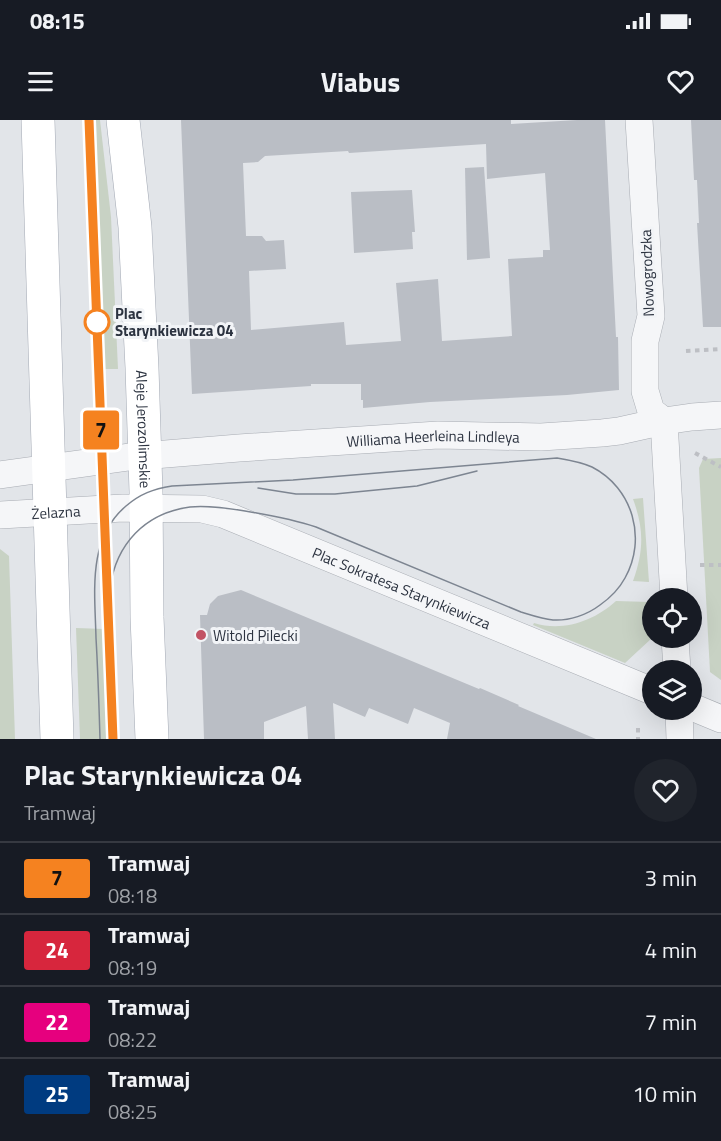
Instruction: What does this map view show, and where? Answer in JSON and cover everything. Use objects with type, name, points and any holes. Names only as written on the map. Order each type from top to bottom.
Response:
[{"type":"main road","points":[[38,120],[57,739]]},
{"type":"main road","name":"Aleje Jerozolimskie","points":[[123,120],[135,227],[139,461],[146,508],[147,617],[152,739]]},
{"type":"street","name":"Nowogrodzka","points":[[639,120],[651,316],[645,341],[645,391],[651,411],[664,421]]},
{"type":"street","name":"Williama Heerleina Lindleya","points":[[139,461],[419,436],[541,437],[619,431],[664,421],[721,415]]},
{"type":"street","points":[[664,421],[673,588]]},
{"type":"street","points":[[0,475],[139,461]]},
{"type":"street","name":"Żelazna","points":[[0,515],[146,508]]},
{"type":"street","name":"Plac Sokratesa Starynkiewicza","points":[[146,508],[202,509],[223,514],[642,687]]},
{"type":"street","points":[[702,711],[721,719]]},
{"type":"street","points":[[679,720],[680,739]]},
{"type":"path","points":[[686,351],[721,350]]},
{"type":"path","points":[[695,453],[721,467]]},
{"type":"path","points":[[700,565],[721,565]]},
{"type":"path","points":[[638,728],[638,739]]},
{"type":"green space","points":[[95,120],[100,120],[111,217],[118,369],[104,369]]},
{"type":"green space","points":[[721,458],[721,680],[710,672],[699,468],[703,459]]},
{"type":"green space","points":[[643,498],[649,582],[633,581],[641,549],[641,530],[633,499]]},
{"type":"green space","points":[[0,549],[9,556],[15,739],[0,739]]},
{"type":"green space","points":[[616,601],[642,602],[642,647],[625,663],[533,625],[534,623],[556,626],[578,623]]},
{"type":"green space","points":[[76,628],[104,629],[108,739],[80,739]]},
{"type":"building","points":[[181,120],[511,120],[511,124],[605,120],[619,390],[363,408],[361,384],[311,384],[311,386],[192,394]],"holes":[[[486,144],[487,179],[545,173],[550,250],[543,250],[543,257],[508,259],[512,336],[442,341],[438,279],[396,283],[401,341],[346,345],[344,322],[251,330],[249,271],[286,269],[284,240],[266,241],[262,236],[246,236],[243,163],[258,162],[265,156]]]},
{"type":"building","points":[[691,120],[721,120],[721,327],[703,327],[697,180],[694,180]]},
{"type":"building","points":[[484,167],[490,258],[467,260],[465,168]]},
{"type":"building","points":[[412,190],[415,232],[412,232],[413,249],[354,253],[351,192]]},
{"type":"building","points":[[241,590],[480,688],[596,739],[447,739],[450,723],[414,708],[408,724],[369,708],[365,717],[333,703],[335,739],[308,739],[306,706],[264,722],[264,739],[204,739],[200,615],[207,615],[210,604],[218,596]]},
{"type":"tram line","name":"7","points":[[89,120],[113,739]]},
{"type":"tram line","points":[[100,739],[95,603],[99,550],[113,519],[136,498],[147,493],[172,486],[293,480],[557,458],[592,467],[606,476],[618,488],[626,501],[635,531],[635,547],[632,563],[625,578],[614,593],[595,609],[578,617],[559,620],[545,619],[521,612],[316,527],[298,522],[211,507],[190,507],[159,516],[135,533],[126,545],[113,572],[108,617],[113,739]]},
{"type":"tram line","points":[[258,488],[296,494],[335,494],[417,486],[477,471]]},
{"type":"place","name":"Plac Starynkiewicza 04","points":[[97,322]]},
{"type":"place","name":"Witold Pilecki","points":[[201,635]]}]
